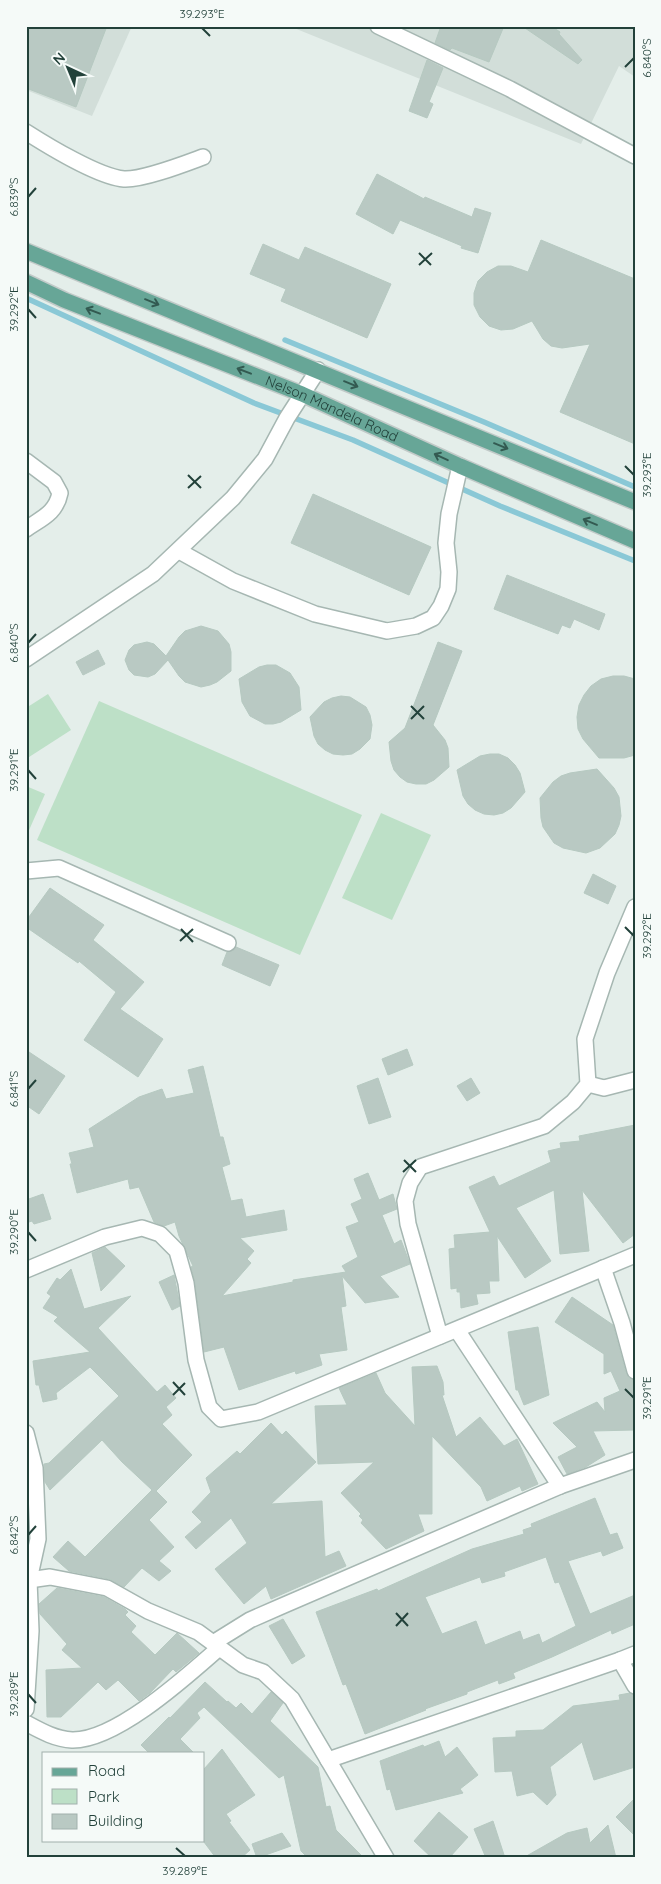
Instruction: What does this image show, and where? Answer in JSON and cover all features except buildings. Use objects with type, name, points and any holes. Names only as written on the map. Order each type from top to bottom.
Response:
[{"type":"main road","name":"Nelson Mandela Road","points":[[26,251],[635,502]]},
{"type":"main road","name":"Nelson Mandela Road","points":[[26,282],[64,300],[302,394],[460,466],[635,541]]},
{"type":"street","points":[[378,26],[510,89],[635,156]]},
{"type":"street","points":[[26,132],[90,167],[124,179],[148,175],[203,157]]},
{"type":"street","points":[[26,659],[153,574],[233,498],[265,459],[287,418],[318,370]]},
{"type":"street","points":[[26,461],[54,482],[60,493],[58,503],[54,509],[26,529]]},
{"type":"street","points":[[179,551],[234,581],[315,614],[387,631],[416,626],[433,618],[442,606],[448,589],[449,572],[446,543],[449,514],[460,466]]},
{"type":"street","points":[[26,871],[59,868],[228,943]]},
{"type":"street","points":[[440,1336],[408,1224],[405,1201],[410,1183],[420,1167],[544,1126],[573,1102],[588,1084],[585,1039],[607,973],[635,907]]},
{"type":"street","points":[[588,1084],[604,1088],[635,1080]]},
{"type":"street","points":[[26,1270],[105,1237],[142,1228],[160,1234],[178,1251],[186,1283],[196,1360],[209,1406],[221,1418],[258,1412],[635,1255]]},
{"type":"street","points":[[602,1268],[622,1323],[635,1371]]},
{"type":"street","points":[[457,1330],[560,1486]]},
{"type":"street","points":[[26,1433],[35,1468],[29,1580],[31,1631],[26,1710]]},
{"type":"street","points":[[26,1723],[51,1736],[71,1740],[87,1739],[107,1731],[143,1708],[184,1677],[216,1645],[250,1620],[560,1486],[635,1460]]},
{"type":"street","points":[[29,1580],[50,1577],[107,1588],[148,1611],[198,1632],[242,1665],[263,1672],[292,1699],[386,1858]]},
{"type":"street","points":[[328,1760],[635,1654]]},
{"type":"street","points":[[620,1660],[635,1686]]},
{"type":"shaded area","points":[[26,26],[132,26],[92,116],[26,90]]},
{"type":"shaded area","points":[[289,26],[635,26],[635,77],[619,66],[581,144]]},
{"type":"green space","points":[[48,694],[71,730],[26,759],[26,708]]},
{"type":"green space","points":[[99,701],[362,815],[300,955],[37,840]]},
{"type":"green space","points":[[26,786],[45,794],[26,837]]},
{"type":"green space","points":[[381,813],[431,835],[392,920],[342,898]]},
{"type":"waterway","points":[[26,298],[254,403],[353,440],[500,506],[635,561]]},
{"type":"waterway","points":[[285,340],[635,487]]}]
